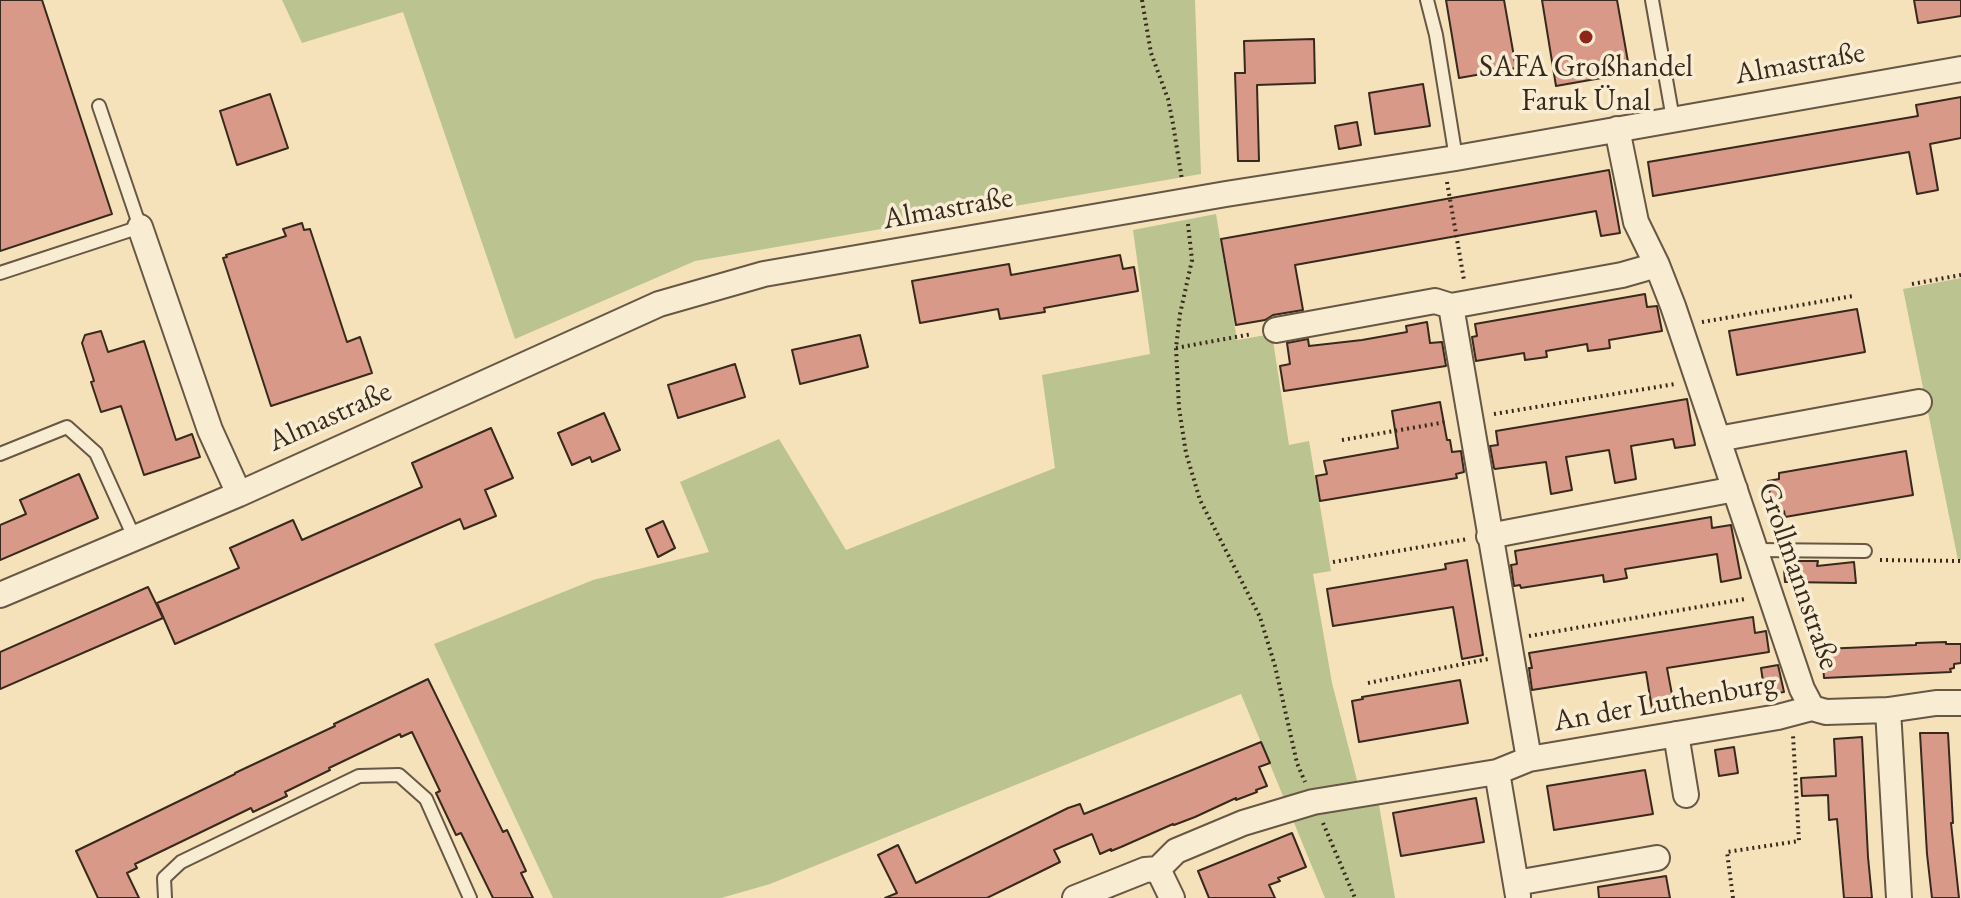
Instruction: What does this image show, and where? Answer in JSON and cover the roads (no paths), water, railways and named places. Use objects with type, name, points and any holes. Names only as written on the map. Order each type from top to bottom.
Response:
[{"type":"street","name":"Almastraße","points":[[0,595],[239,494],[659,304],[764,274],[1185,200],[1450,159],[1961,69]]},
{"type":"street","name":"Grollmannstraße","points":[[1617,129],[1636,222],[1657,265],[1681,329],[1802,689],[1802,710],[1888,710],[1961,703]]},
{"type":"street","points":[[140,227],[210,430],[239,494]]},
{"type":"street","points":[[1276,330],[1435,301],[1451,306],[1622,275],[1657,265]]},
{"type":"street","name":"An der Luthenburg","points":[[1451,306],[1529,759]]},
{"type":"street","points":[[1718,439],[1919,402]]},
{"type":"street","points":[[1489,536],[1735,489]]},
{"type":"street","name":"An der Luthenburg","points":[[1158,869],[1176,851],[1243,823],[1313,802],[1497,772],[1529,759],[1802,710]]},
{"type":"street","points":[[1888,710],[1899,898]]},
{"type":"street","points":[[1676,734],[1686,795]]},
{"type":"street","points":[[1497,772],[1517,891],[1657,858]]},
{"type":"street","points":[[1075,898],[1145,870],[1158,869],[1172,898]]},
{"type":"lane","points":[[1427,0],[1436,35],[1450,159]]},
{"type":"lane","points":[[1652,0],[1673,119]]},
{"type":"lane","points":[[0,273],[140,227],[99,106]]},
{"type":"lane","points":[[0,454],[67,427],[96,453],[134,537]]},
{"type":"lane","points":[[1756,550],[1865,551]]},
{"type":"lane","points":[[161,896],[164,878],[181,862],[359,776],[399,775],[426,799],[470,898]]},
{"type":"place","name":"SAFA Großhandel Faruk Ünal","points":[[1586,37]]}]
